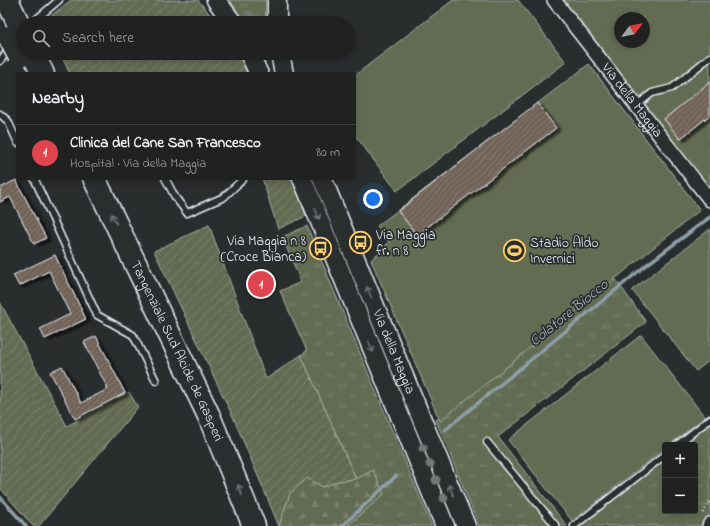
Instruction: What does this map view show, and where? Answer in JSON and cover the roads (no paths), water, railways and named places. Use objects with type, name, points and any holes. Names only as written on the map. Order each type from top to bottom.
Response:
[{"type":"highway","points":[[7,0],[16,23]]},
{"type":"highway","points":[[25,60],[41,72]]},
{"type":"highway","name":"Tangenziale Sud Alcide de Gasperi","points":[[79,180],[177,381],[215,467],[238,526]]},
{"type":"highway","name":"Tangenziale Sud Alcide de Gasperi","points":[[95,180],[206,410],[254,526]]},
{"type":"street","points":[[216,0],[228,16]]},
{"type":"street","points":[[277,0],[277,16]]},
{"type":"street","name":"Via della Maggia","points":[[554,0],[710,200]]},
{"type":"street","points":[[252,60],[258,72]]},
{"type":"street","points":[[281,60],[284,72]]},
{"type":"street","name":"Via della Maggia","points":[[303,180],[445,526]]},
{"type":"street","name":"Via della Maggia","points":[[323,180],[466,526]]},
{"type":"lane","points":[[29,16],[59,0]]},
{"type":"lane","points":[[637,105],[652,93],[672,88],[710,56]]},
{"type":"lane","points":[[0,114],[8,121],[16,139]]},
{"type":"lane","points":[[35,180],[97,315],[133,335],[156,381]]},
{"type":"lane","points":[[166,180],[175,197],[187,213],[224,197],[242,180]]},
{"type":"lane","points":[[681,442],[710,419]]},
{"type":"lane","points":[[488,442],[556,526]]},
{"type":"lane","points":[[574,526],[662,457]]},
{"type":"waterway","name":"Colatore Biocco","points":[[445,430],[645,266],[710,217]]},
{"type":"waterway","name":"Colatore Biocco","points":[[342,526],[396,476]]},
{"type":"waterway","name":"Colatore Biocco","points":[[0,497],[26,526]]},
{"type":"place","name":"Via Maggia fr. n 8","points":[[360,243]]},
{"type":"place","name":"Via Maggia n 8 (Croce Bianca)","points":[[321,249]]},
{"type":"place","name":"Stadio Aldo Invernici","points":[[515,251]]},
{"type":"place","name":"Clinica del Cane San Francesco","points":[[261,284]]}]
